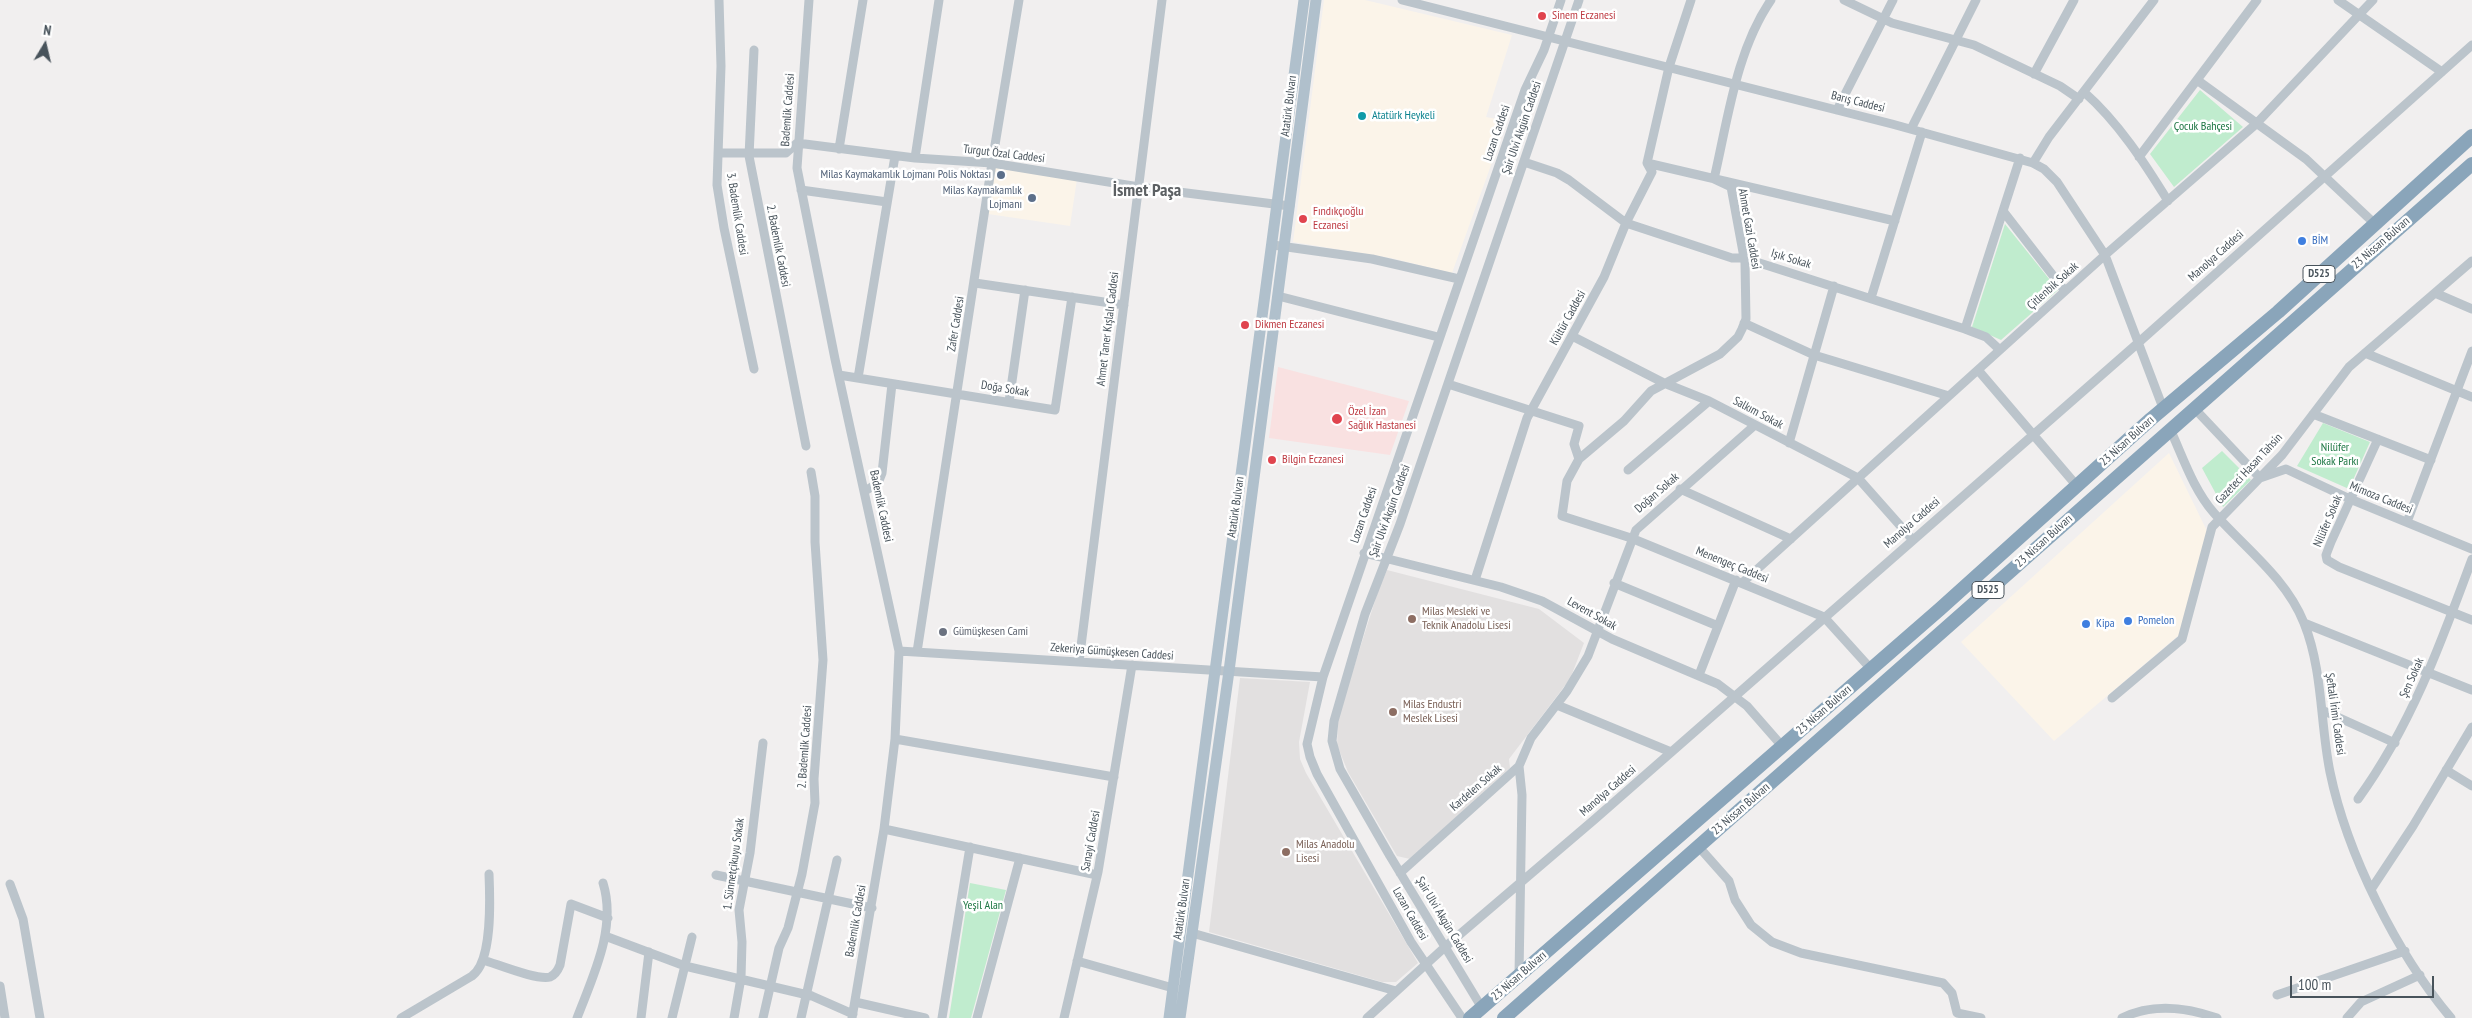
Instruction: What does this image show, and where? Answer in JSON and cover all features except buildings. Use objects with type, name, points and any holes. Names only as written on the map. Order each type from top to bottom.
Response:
[{"type":"highway","name":"23 Nissan Bulvarı","points":[[2163,408],[2278,312],[2472,136]]},
{"type":"highway","name":"23 Nissan Bulvarı","points":[[1504,1018],[2472,164]]},
{"type":"highway","name":"23 Nisan Bulvarı","points":[[1482,1008],[1871,669],[2163,408]]},
{"type":"highway","name":"D525","points":[[1470,1018],[1482,1008]]},
{"type":"main road","name":"Atatürk Bulvarı","points":[[1169,1018],[1217,671],[1304,0]]},
{"type":"main road","name":"Atatürk Bulvarı","points":[[1180,1018],[1229,671],[1316,0]]},
{"type":"street","name":"3. Bademlik Caddesi","points":[[719,0],[721,66],[717,185],[724,228],[754,369]]},
{"type":"street","name":"Bademlik Caddesi","points":[[809,0],[797,143],[797,168],[892,628],[899,651],[895,740],[884,829],[852,1016]]},
{"type":"street","points":[[839,149],[863,0]]},
{"type":"street","points":[[915,158],[939,0]]},
{"type":"street","name":"Zafer Caddesi","points":[[917,652],[1019,0]]},
{"type":"street","name":"Ahmet Taner Kışlalı Caddesi","points":[[1079,662],[1162,0]]},
{"type":"street","name":"Barış Caddesi","points":[[1402,0],[1911,129],[2033,163],[2044,169],[2057,182],[2105,255],[2163,408]]},
{"type":"street","name":"Lozan Caddesi","points":[[1462,1018],[1426,964],[1317,774],[1310,757],[1308,744],[1309,730],[1323,677],[1438,337],[1525,90],[1548,37],[1561,0]]},
{"type":"street","name":"Şair Ulvi Akgün Caddesi","points":[[1482,1008],[1340,769],[1332,742],[1336,711],[1378,577],[1448,384],[1578,0]]},
{"type":"street","name":"Kültür Caddesi","points":[[1475,580],[1514,456],[1531,409],[1604,277],[1626,222],[1652,172],[1647,163],[1669,67],[1691,0]]},
{"type":"street","points":[[1714,179],[1736,84],[1751,35],[1771,0]]},
{"type":"street","points":[[1844,0],[1883,20],[1956,39],[2081,95],[2099,105],[2139,157],[2168,201]]},
{"type":"street","points":[[1837,110],[1892,0]]},
{"type":"street","points":[[1911,129],[1976,0]]},
{"type":"street","points":[[2034,74],[2074,0]]},
{"type":"street","points":[[2033,163],[2049,137],[2154,0]]},
{"type":"street","points":[[2139,157],[2257,0]]},
{"type":"street","points":[[2338,0],[2442,72]]},
{"type":"street","name":"Çitlenbik Sokak","points":[[1739,582],[1791,539],[2105,255],[2256,124],[2361,15],[2373,0]]},
{"type":"street","name":"Manolya Caddesi","points":[[1366,1018],[2138,343],[2472,45]]},
{"type":"street","name":"2. Bademlik Caddesi","points":[[754,50],[749,154],[806,446]]},
{"type":"street","points":[[2197,80],[2300,154],[2326,176],[2375,224]]},
{"type":"street","points":[[1871,298],[1922,132]]},
{"type":"street","points":[[718,153],[786,153],[797,143]]},
{"type":"street","name":"Turgut Özal Caddesi","points":[[797,143],[895,156],[992,163],[1139,187],[1290,206]]},
{"type":"street","points":[[858,378],[895,156]]},
{"type":"street","points":[[1965,329],[2020,158]]},
{"type":"street","name":"Işık Sokak","points":[[1524,162],[1553,171],[1569,180],[1626,222],[1732,258],[1744,258],[1965,329],[1986,337],[2000,350]]},
{"type":"street","points":[[1647,163],[1895,221]]},
{"type":"street","name":"Ahmet Gazi Caddesi","points":[[1562,516],[1567,480],[1579,459],[1624,420],[1651,391],[1720,354],[1738,337],[1744,323],[1746,310],[1744,258],[1731,187],[1714,179]]},
{"type":"street","points":[[801,190],[887,202]]},
{"type":"street","points":[[2003,211],[2065,292]]},
{"type":"street","points":[[1273,245],[1387,262],[1459,279]]},
{"type":"street","name":"Gazeteci Hasan Tahsin","points":[[2112,698],[2182,639],[2212,528],[2219,518],[2282,455],[2349,366],[2472,261]]},
{"type":"street","points":[[975,283],[1124,305]]},
{"type":"street","points":[[1789,442],[1834,286]]},
{"type":"street","points":[[1009,402],[1025,290]]},
{"type":"street","points":[[2435,293],[2472,309]]},
{"type":"street","points":[[1278,296],[1438,337]]},
{"type":"street","name":"Doğa Sokak","points":[[839,376],[1056,410],[1072,297]]},
{"type":"street","points":[[1744,323],[1814,355],[1949,396]]},
{"type":"street","name":"Salkım Sokak","points":[[1572,336],[1664,383],[1709,401],[1858,478],[1912,539]]},
{"type":"street","points":[[2407,522],[2472,352]]},
{"type":"street","points":[[2365,353],[2472,397]]},
{"type":"street","points":[[1978,370],[2076,486]]},
{"type":"street","points":[[865,491],[878,483],[882,473],[892,384]]},
{"type":"street","points":[[1448,384],[1531,409],[1579,426],[1574,444],[1579,459]]},
{"type":"street","points":[[1628,470],[1709,401]]},
{"type":"street","points":[[2194,408],[2260,478]]},
{"type":"street","points":[[2313,414],[2430,460]]},
{"type":"street","name":"Doğan Sokak","points":[[1597,631],[1631,538],[1643,522],[1755,425]]},
{"type":"street","name":"Şeftali İrimi Caddesi","points":[[2170,429],[2195,482],[2219,518],[2262,561],[2296,606],[2311,643],[2330,770],[2340,812],[2372,888],[2404,951],[2451,1018]]},
{"type":"street","name":"Nilüfer Sokak","points":[[2378,439],[2331,542],[2326,555],[2327,560],[2339,567],[2472,620]]},
{"type":"street","name":"Mimoza Caddesi","points":[[2260,478],[2286,469],[2350,499],[2472,549]]},
{"type":"street","name":"2. Bademlik Caddesi","points":[[763,1018],[779,948],[788,928],[798,892],[814,810],[823,667],[814,542],[815,496],[811,472]]},
{"type":"street","points":[[1680,489],[1791,539]]},
{"type":"street","name":"Menengeç Caddesi","points":[[1562,516],[1631,538],[1824,616],[1871,669]]},
{"type":"street","name":"Levent Sokak","points":[[1364,553],[1475,580],[1534,597],[1597,631],[1699,675],[1735,695],[1782,746]]},
{"type":"street","name":"Şen Sokak","points":[[2358,799],[2395,743],[2428,674],[2472,559]]},
{"type":"street","points":[[1699,675],[1718,626],[1739,582]]},
{"type":"street","points":[[1614,583],[1718,626]]},
{"type":"street","points":[[2304,623],[2472,690]]},
{"type":"street","name":"Kardelen Sokak","points":[[1400,872],[1519,766],[1531,738],[1557,705],[1582,668],[1597,631]]},
{"type":"street","name":"Zekeriya Gümüşkesen Caddesi","points":[[899,651],[1323,677]]},
{"type":"street","name":"Sanayi Caddesi","points":[[1064,1018],[1097,875],[1132,665]]},
{"type":"street","points":[[1557,705],[1671,752]]},
{"type":"street","points":[[2322,710],[2395,743]]},
{"type":"street","points":[[2372,888],[2472,727]]},
{"type":"street","points":[[895,740],[1114,777]]},
{"type":"street","name":"1. Sünnetçikuyu Sokak","points":[[734,1018],[740,978],[742,942],[738,916],[750,853],[762,743]]},
{"type":"street","points":[[1519,766],[1522,795],[1519,884],[1519,975]]},
{"type":"street","points":[[2446,770],[2472,786]]},
{"type":"street","points":[[884,829],[1097,875]]},
{"type":"street","points":[[1698,846],[1730,881],[1735,900],[1751,924],[1772,942],[1801,953],[1944,983],[1952,993],[1957,1013],[1981,1018]]},
{"type":"street","points":[[942,1018],[970,847]]},
{"type":"street","points":[[976,1018],[1020,858]]},
{"type":"street","points":[[801,1018],[837,860]]},
{"type":"street","points":[[405,1017],[472,976],[479,969],[484,960],[490,907],[489,874]]},
{"type":"street","points":[[716,875],[872,908]]},
{"type":"street","points":[[577,1018],[605,936],[608,902],[603,883]]},
{"type":"street","points":[[10,884],[23,919],[40,1018]]},
{"type":"street","points":[[484,960],[539,977],[550,977],[556,973],[560,965],[571,904],[608,918]]},
{"type":"street","points":[[1192,933],[1396,991]]},
{"type":"street","points":[[605,936],[685,966],[806,995],[852,1016]]},
{"type":"street","points":[[672,1018],[692,937]]},
{"type":"street","points":[[2278,995],[2404,951]]},
{"type":"street","points":[[641,1018],[649,952]]},
{"type":"street","points":[[1077,961],[1173,988]]},
{"type":"street","points":[[2347,1018],[2361,1002],[2420,975]]},
{"type":"street","points":[[0,986],[5,1018]]},
{"type":"street","points":[[855,1002],[925,1018]]},
{"type":"street","points":[[2122,1018],[2135,1012],[2175,1008],[2217,1018]]},
{"type":"shaded area","points":[[1324,0],[1365,0],[1512,35],[1486,117],[1507,121],[1452,273],[1391,258],[1293,242]]},
{"type":"shaded area","name":"Milas Kaymakamlık Lojmanı","points":[[995,167],[1077,179],[1070,226],[988,214]]},
{"type":"shaded area","name":"Özel İzan Sağlık Hastanesi","points":[[1278,367],[1409,401],[1390,455],[1269,438]]},
{"type":"shaded area","points":[[2169,453],[2207,531],[2180,634],[2054,741],[1961,642]]},
{"type":"shaded area","points":[[1387,570],[1539,609],[1584,643],[1570,679],[1509,759],[1510,768],[1410,859],[1397,856],[1348,772],[1337,745],[1338,720],[1342,705],[1379,588]]},
{"type":"shaded area","name":"Milas Anadolu Lisesi","points":[[1240,678],[1310,682],[1299,742],[1300,759],[1306,773],[1418,963],[1396,982],[1382,982],[1209,932]]},
{"type":"green space","name":"Çocuk Bahçesi","points":[[2200,90],[2243,127],[2174,187],[2150,154]]},
{"type":"green space","points":[[2005,224],[2058,290],[2001,340],[1972,327]]},
{"type":"green space","name":"Nilüfer Sokak Parkı","points":[[2323,423],[2370,442],[2349,489],[2297,466]]},
{"type":"green space","points":[[2222,451],[2251,480],[2223,507],[2202,468]]},
{"type":"green space","name":"Yeşil Alan","points":[[970,883],[1006,890],[971,1018],[949,1018]]},
{"type":"place","name":"Sinem Eczanesi","points":[[1542,16]]},
{"type":"place","name":"Atatürk Heykeli","points":[[1362,116]]},
{"type":"place","name":"Milas Kaymakamlık Lojmanı Polis Noktası","points":[[1001,175]]},
{"type":"place","name":"Milas Kaymakamlık Lojmanı","points":[[1032,198]]},
{"type":"place","name":"Fındıkçıoğlu Eczanesi","points":[[1303,219]]},
{"type":"place","name":"BİM","points":[[2302,241]]},
{"type":"place","name":"Dikmen Eczanesi","points":[[1245,325]]},
{"type":"place","name":"Özel İzan Sağlık Hastanesi","points":[[1337,419]]},
{"type":"place","name":"Bilgin Eczanesi","points":[[1272,460]]},
{"type":"place","name":"Milas Mesleki ve Teknik Anadolu Lisesi","points":[[1412,619]]},
{"type":"place","name":"Pomelon","points":[[2128,621]]},
{"type":"place","name":"Kipa","points":[[2086,624]]},
{"type":"place","name":"Gümüşkesen Cami","points":[[943,632]]},
{"type":"place","name":"Milas Endustri Meslek Lisesi","points":[[1393,712]]},
{"type":"place","name":"Milas Anadolu Lisesi","points":[[1286,852]]},
{"type":"district","name":"İsmet Paşa","points":[[1147,191]]}]
